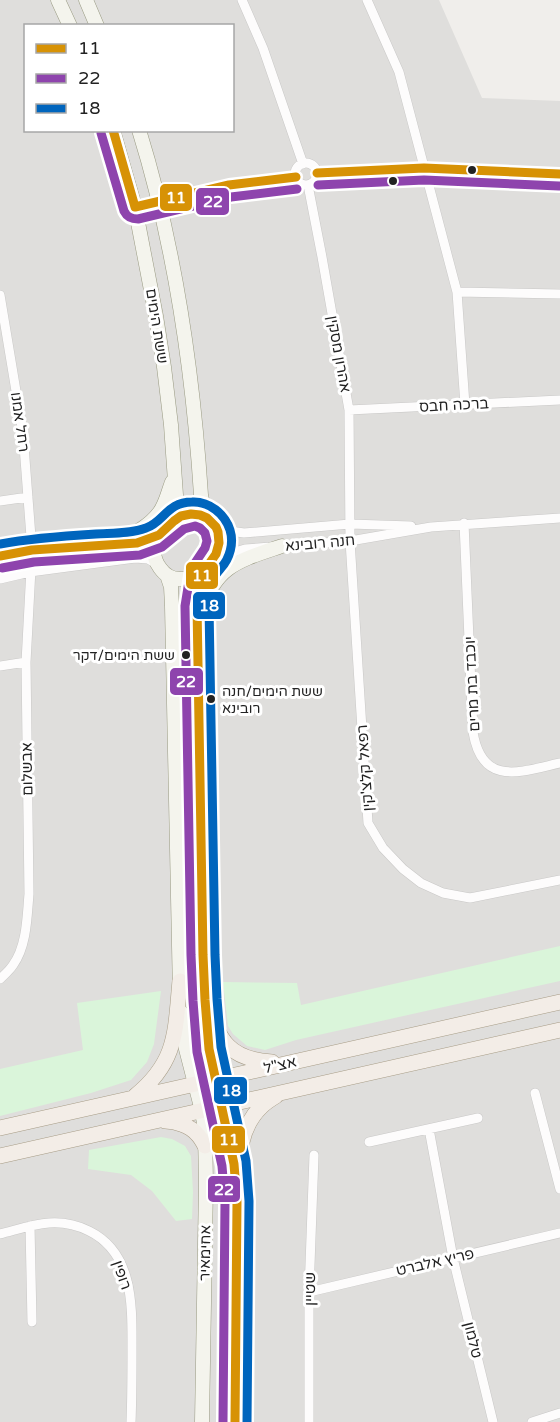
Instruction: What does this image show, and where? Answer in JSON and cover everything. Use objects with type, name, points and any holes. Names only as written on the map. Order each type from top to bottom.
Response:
[{"type":"main road","points":[[58,0],[69,24]]},
{"type":"main road","points":[[86,0],[96,24]]},
{"type":"main road","name":"ששת הימים","points":[[114,132],[135,207],[164,367],[176,495],[175,512],[165,529]]},
{"type":"main road","name":"ששת הימים","points":[[140,132],[159,201],[175,279],[189,364],[201,495],[203,505],[215,524]]},
{"type":"main road","points":[[112,545],[136,533],[160,512],[174,474]]},
{"type":"main road","points":[[195,513],[215,524],[220,541],[218,551],[196,576],[178,579],[161,570],[155,561],[154,551],[155,542],[165,529],[185,514],[195,513]]},
{"type":"main road","points":[[198,640],[202,610],[212,586],[220,575],[232,565],[282,546]]},
{"type":"main road","points":[[206,567],[198,590],[197,606],[205,1000],[209,1049],[234,1164],[237,1202]]},
{"type":"main road","points":[[167,575],[171,587],[172,606],[182,1030],[194,1084]]},
{"type":"main road","points":[[133,1098],[147,1087],[170,1052],[174,1038],[180,981]]},
{"type":"main road","points":[[205,1000],[224,1043],[232,1050],[258,1062],[287,1064]]},
{"type":"main road","name":"אצ\"ל","points":[[0,1128],[560,1002]]},
{"type":"main road","name":"אצ\"ל","points":[[0,1156],[560,1030]]},
{"type":"main road","name":"אחימאיר","points":[[194,1084],[205,1130],[202,1422]]},
{"type":"main road","points":[[235,1422],[237,1202],[242,1137],[260,1108],[279,1093]]},
{"type":"main road","points":[[150,1122],[171,1121],[185,1126],[197,1134],[205,1146]]},
{"type":"street","points":[[242,0],[263,48],[303,164]]},
{"type":"street","points":[[367,0],[399,72],[457,292],[465,405]]},
{"type":"street","points":[[303,164],[312,165],[318,173],[316,180],[308,185],[301,184],[296,177],[298,167],[303,164]]},
{"type":"street","points":[[318,173],[424,168],[560,174]]},
{"type":"street","points":[[135,207],[229,185],[296,177]]},
{"type":"street","name":"אהרון מסקין","points":[[308,185],[349,410],[350,524]]},
{"type":"street","points":[[457,292],[560,294]]},
{"type":"street","name":"רחל אמנו","points":[[0,295],[23,433],[32,550]]},
{"type":"street","name":"ברכה חבס","points":[[349,410],[560,400]]},
{"type":"street","points":[[0,501],[28,497]]},
{"type":"street","name":"חנה רובינא","points":[[206,567],[220,557],[245,549],[350,541],[431,526],[560,518]]},
{"type":"street","name":"יוכבד בת מרים","points":[[465,523],[473,732],[480,757],[488,766],[513,773],[560,763]]},
{"type":"street","name":"חנה רובינא","points":[[215,524],[230,531],[244,533],[350,524],[431,526]]},
{"type":"street","name":"רפאל קלצ'קין","points":[[350,524],[368,823],[383,848],[403,869],[421,883],[443,893],[470,898],[560,880]]},
{"type":"street","points":[[0,556],[32,550],[137,543],[151,539],[165,529]]},
{"type":"street","name":"אבשלום","points":[[0,979],[14,964],[23,942],[27,923],[29,894],[26,662],[32,550]]},
{"type":"street","points":[[0,579],[30,572],[135,558],[148,559],[157,564]]},
{"type":"street","points":[[0,666],[26,662]]},
{"type":"street","points":[[535,1093],[560,1189]]},
{"type":"street","points":[[369,1142],[478,1118]]},
{"type":"street","name":"טלמון","points":[[429,1129],[453,1258],[492,1422]]},
{"type":"street","name":"שטיין","points":[[309,1422],[309,1292],[314,1155]]},
{"type":"street","name":"רופין","points":[[0,1234],[50,1223],[70,1224],[98,1236],[112,1248],[128,1283],[131,1306],[131,1422]]},
{"type":"street","points":[[30,1226],[32,1322]]},
{"type":"street","name":"פריץ אלברט","points":[[309,1292],[560,1233]]},
{"type":"street","points":[[532,1422],[560,1413]]},
{"type":"shaded area","points":[[0,0],[439,0],[482,98],[560,101],[560,1422],[0,1422]]},
{"type":"green space","points":[[560,946],[560,981],[296,1040],[265,1050],[247,1046],[233,1034],[228,1026],[223,982],[297,983],[301,1005]]},
{"type":"green space","points":[[161,991],[154,1044],[147,1062],[131,1080],[91,1093],[0,1116],[0,1069],[83,1050],[77,1003]]},
{"type":"green space","points":[[161,1137],[172,1139],[185,1146],[191,1156],[192,1219],[176,1221],[152,1191],[131,1175],[88,1169],[89,1150]]},
{"type":"transit line","name":"11","points":[[114,132],[135,207],[229,185],[296,177]]},
{"type":"transit line","name":"22","points":[[101,133],[124,211],[131,218],[138,219],[231,197],[297,189]]},
{"type":"transit line","name":"11","points":[[317,173],[424,168],[560,174]]},
{"type":"transit line","name":"22","points":[[318,185],[424,180],[559,186]]},
{"type":"transit line","name":"18","points":[[0,544],[134,531],[152,525],[177,505],[192,502],[198,502],[216,510],[228,524],[230,530],[232,540],[230,550],[227,560],[213,579],[209,606],[215,955],[221,1047],[246,1161],[249,1201],[247,1422]]},
{"type":"transit line","name":"11","points":[[0,556],[32,550],[137,543],[159,535],[181,516],[191,514],[207,518],[218,532],[219,543],[216,554],[202,574],[197,606],[203,955],[209,1049],[234,1164],[237,1202],[235,1422]]},
{"type":"transit line","name":"22","points":[[2,568],[34,562],[140,555],[162,547],[184,529],[195,526],[205,533],[207,541],[191,569],[185,606],[191,955],[197,1052],[222,1166],[225,1202],[223,1422]]},
{"type":"place","name":"ששת הימים/דקר","points":[[186,655]]},
{"type":"place","name":"ששת הימים/חנה רובינא","points":[[211,699]]}]
